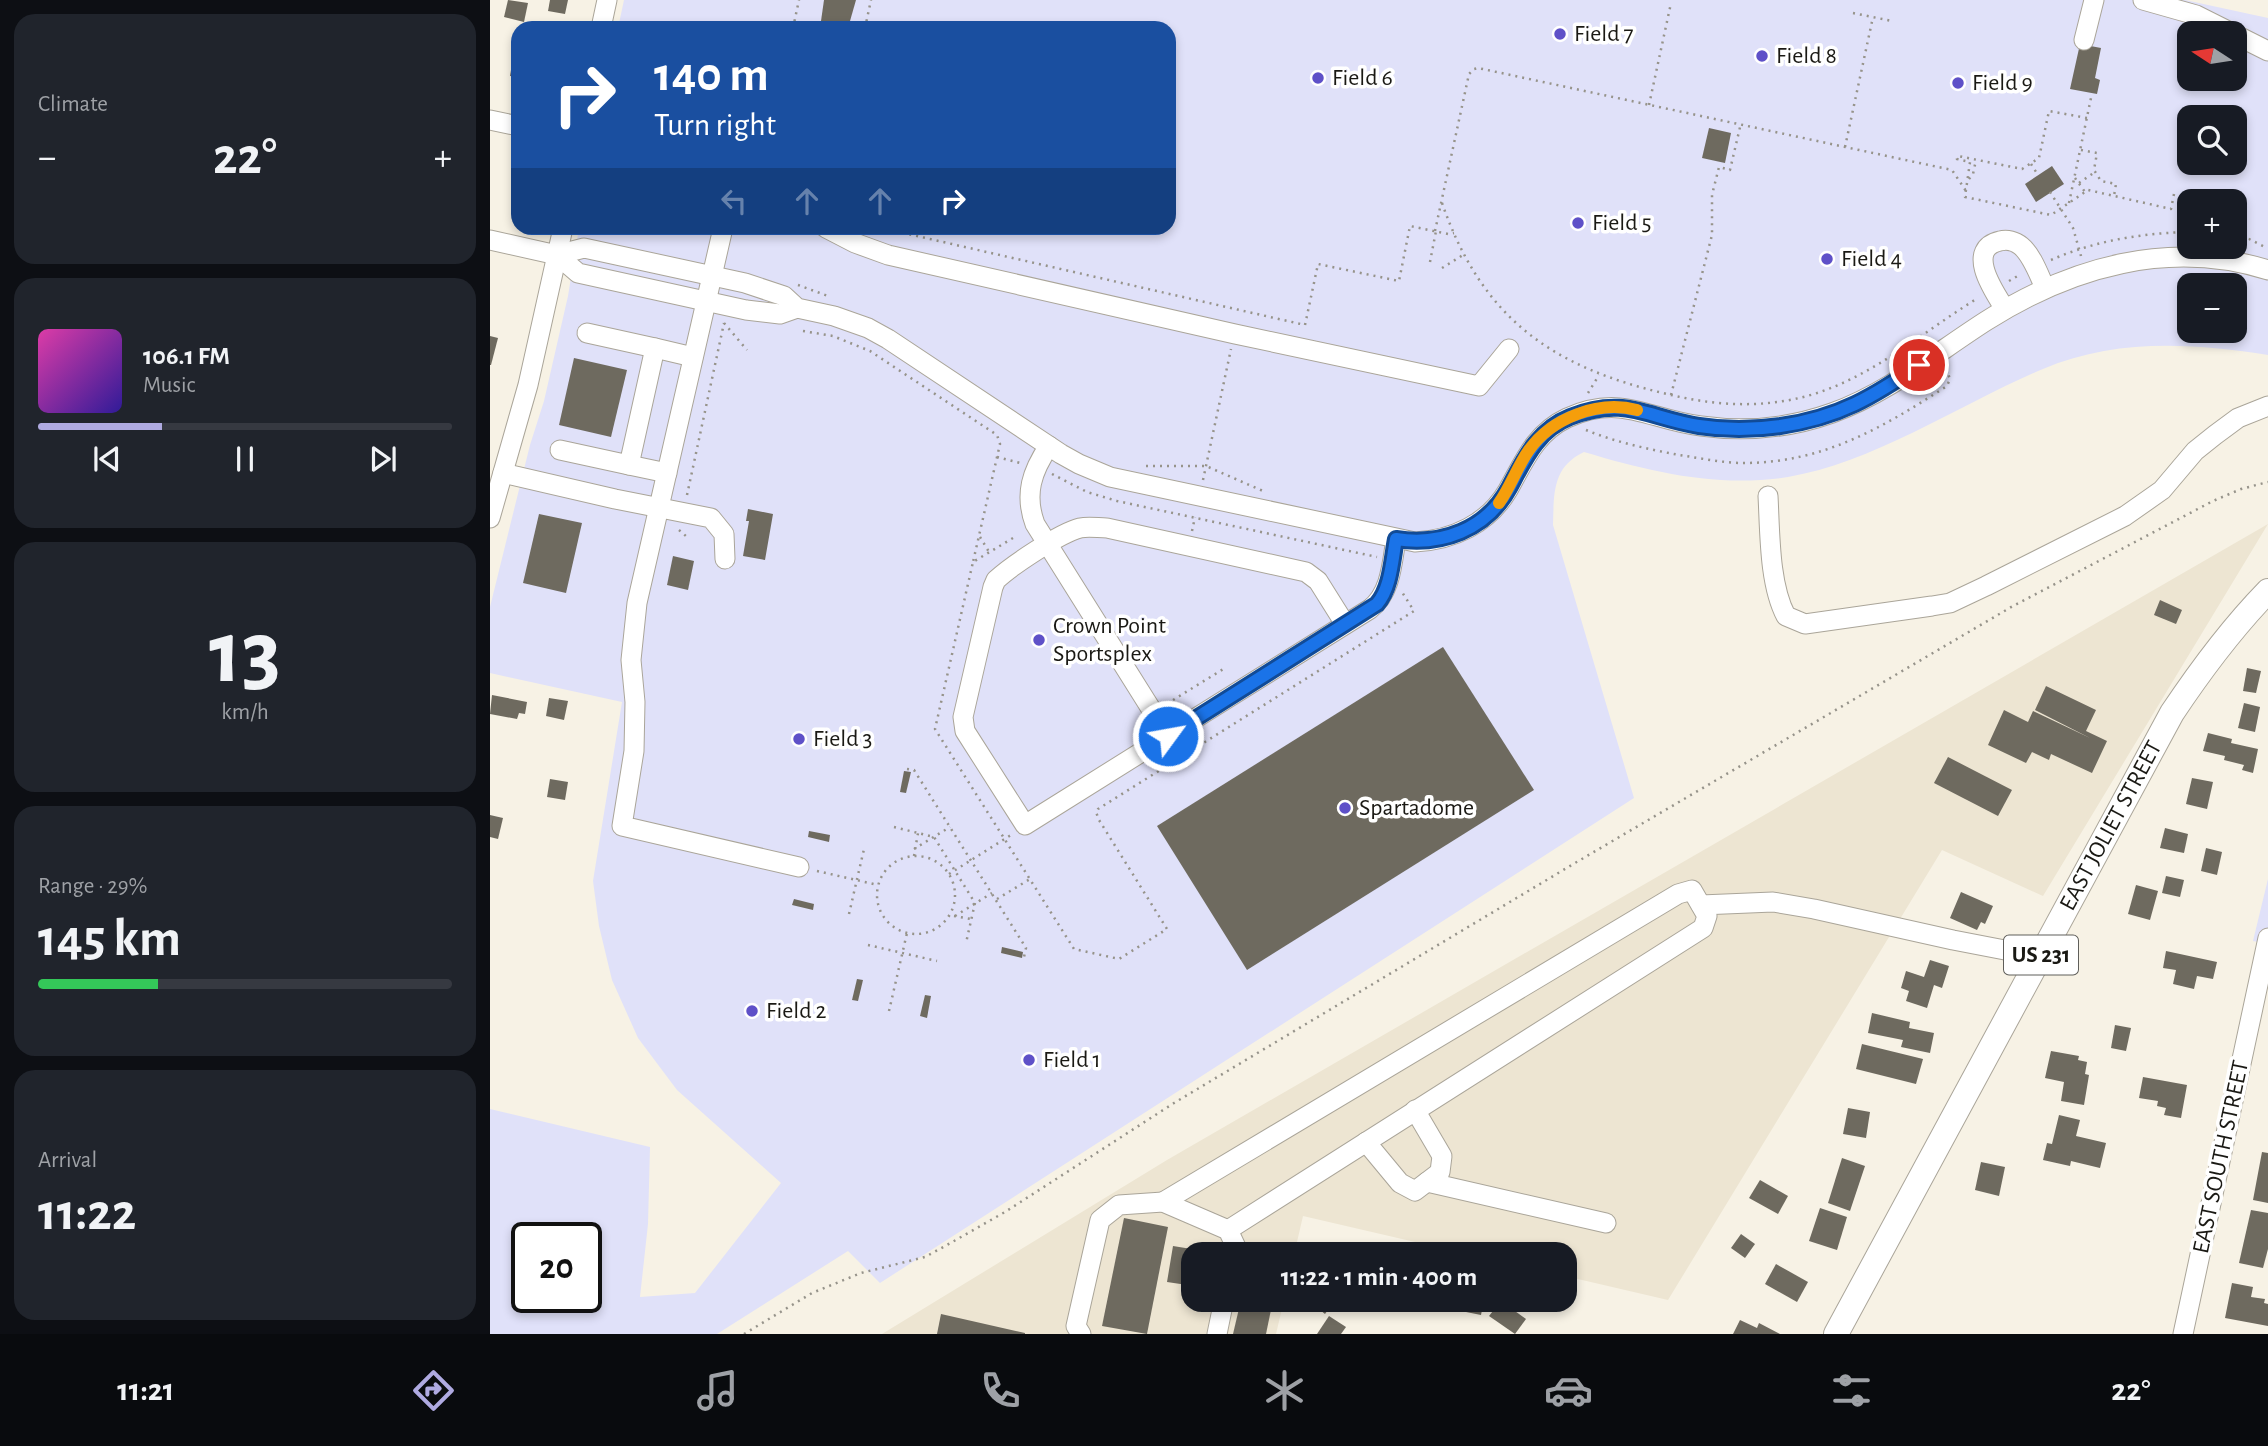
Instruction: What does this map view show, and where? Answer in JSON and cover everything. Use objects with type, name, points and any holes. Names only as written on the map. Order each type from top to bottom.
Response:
[{"type":"main road","name":"EAST JOLIET STREET","points":[[1836,1334],[2172,713],[2234,627],[2268,591]]},
{"type":"street","points":[[602,21],[607,0]]},
{"type":"street","points":[[2084,40],[2094,0]]},
{"type":"street","points":[[2143,0],[2196,15],[2268,51]]},
{"type":"street","points":[[490,120],[511,124]]},
{"type":"street","points":[[490,518],[528,386],[561,235]]},
{"type":"street","points":[[722,235],[637,603],[631,660],[635,702],[634,751],[622,826],[799,867]]},
{"type":"street","points":[[839,235],[888,255],[1234,334],[1479,386],[1509,349]]},
{"type":"street","points":[[490,240],[557,255],[584,248],[745,283],[784,296],[797,308],[834,316],[878,333],[1049,446],[1079,464],[1110,477],[1415,542],[1454,535],[1476,524],[1500,503],[1528,452],[1538,440],[1569,417],[1616,407],[1636,409],[1699,426],[1724,428],[1753,428],[1805,421],[1855,404],[2005,309],[2045,288],[2086,272],[2135,261],[2187,256],[2240,261],[2268,270]]},
{"type":"street","points":[[2005,309],[1986,277],[1983,265],[1985,253],[1995,243],[2007,240],[2022,247],[2045,288]]},
{"type":"street","points":[[557,255],[578,273],[746,310],[780,314],[797,308]]},
{"type":"street","points":[[587,333],[693,357]]},
{"type":"street","points":[[629,465],[654,348]]},
{"type":"street","points":[[1768,495],[1770,538],[1778,598],[1786,616],[1805,624],[1950,603],[2125,516],[2162,490],[2195,451],[2215,435],[2238,418],[2268,406]]},
{"type":"street","points":[[1049,446],[1032,476],[1032,515],[1168,736]]},
{"type":"street","points":[[560,450],[667,474]]},
{"type":"street","points":[[503,474],[711,518],[724,534],[725,559]]},
{"type":"street","points":[[1345,624],[1318,581],[1307,572],[1107,528],[1091,527],[1071,531],[996,580],[964,717],[965,731],[1025,825],[1370,609],[1383,598],[1396,539]]},
{"type":"street","points":[[1081,1334],[1076,1326],[1100,1220],[1119,1205],[1163,1202],[1678,894],[1692,890],[1707,916],[1703,928],[1228,1230]]},
{"type":"street","points":[[1700,905],[1773,902],[1814,909],[2010,951],[2035,965]]},
{"type":"street","name":"EAST SOUTH STREET","points":[[2183,1334],[2268,938]]},
{"type":"street","points":[[1366,1142],[1400,1183],[1415,1191],[1440,1172],[1441,1156],[1415,1111]]},
{"type":"street","points":[[1427,1182],[1606,1223]]},
{"type":"street","points":[[1163,1202],[1228,1230],[1234,1242]]},
{"type":"street","points":[[1217,1334],[1222,1312]]},
{"type":"path","points":[[794,21],[799,0]]},
{"type":"path","points":[[866,21],[871,0]]},
{"type":"path","points":[[1649,105],[1671,3]]},
{"type":"path","points":[[1853,13],[1892,21]]},
{"type":"path","points":[[1845,147],[1873,17]]},
{"type":"path","points":[[1430,262],[1469,74],[1474,69],[1741,123],[1952,170],[1966,191]]},
{"type":"path","points":[[2069,203],[2091,99]]},
{"type":"path","points":[[2087,118],[2049,111],[2039,158],[2022,169],[1958,156],[1957,159],[1970,162],[1965,197],[2051,215],[2088,190],[2171,209],[2174,194]]},
{"type":"path","points":[[1671,395],[1712,235],[1712,195],[1719,167],[1730,170],[1741,123]]},
{"type":"path","points":[[2080,150],[2097,153],[2094,170],[2101,181],[2116,184],[2114,196]]},
{"type":"path","points":[[1969,179],[1973,174],[1976,159]]},
{"type":"path","points":[[2031,164],[2038,175]]},
{"type":"path","points":[[2079,183],[2095,172]]},
{"type":"path","points":[[2074,176],[2085,192]]},
{"type":"path","points":[[2050,192],[2073,228],[2086,272]]},
{"type":"path","points":[[1442,203],[1464,254],[1485,288],[1518,325],[1559,355],[1599,375],[1702,401],[1738,405],[1773,402],[1812,394],[1865,371],[1984,294]]},
{"type":"path","points":[[913,235],[1305,325],[1318,264],[1399,281],[1410,226],[1454,233]]},
{"type":"path","points":[[2047,261],[2079,249],[2123,238],[2177,232]]},
{"type":"path","points":[[2247,239],[2264,247]]},
{"type":"path","points":[[1442,268],[1464,254]]},
{"type":"path","points":[[2000,286],[2028,271]]},
{"type":"path","points":[[685,503],[724,323],[723,313]]},
{"type":"path","points":[[724,323],[747,350]]},
{"type":"path","points":[[803,331],[844,340],[870,351],[996,434],[1000,442],[973,562]]},
{"type":"path","points":[[1189,545],[1233,343]]},
{"type":"path","points":[[1583,397],[1592,389],[1599,375]]},
{"type":"path","points":[[997,457],[1023,464]]},
{"type":"path","points":[[1206,466],[1269,494]]},
{"type":"path","points":[[1046,471],[1101,497],[1379,558]]},
{"type":"path","points":[[744,1334],[812,1293],[861,1273],[925,1257],[947,1245],[1005,1212],[1174,1103],[1348,998],[2013,606],[2213,500],[2268,482]]},
{"type":"path","points":[[681,525],[679,531],[687,537]]},
{"type":"path","points":[[979,536],[989,552]]},
{"type":"path","points":[[1167,929],[1096,812],[1414,611],[1402,590]]},
{"type":"path","points":[[1173,700],[1225,668]]},
{"type":"path","points":[[907,769],[914,770],[992,893],[1026,948],[1024,957]]},
{"type":"path","points":[[949,874],[1025,825]]},
{"type":"path","points":[[894,827],[934,837],[975,903],[966,943]]},
{"type":"path","points":[[914,849],[950,827]]},
{"type":"path","points":[[914,856],[918,833]]},
{"type":"path","points":[[849,914],[864,849]]},
{"type":"path","points":[[903,858],[929,858],[949,874],[955,891],[950,914],[929,931],[907,933],[896,928],[883,915],[877,898],[878,885],[889,867],[903,858]]},
{"type":"path","points":[[799,867],[878,885]]},
{"type":"path","points":[[996,900],[1030,879]]},
{"type":"path","points":[[955,916],[992,893]]},
{"type":"path","points":[[950,914],[971,919]]},
{"type":"path","points":[[889,1010],[907,933]]},
{"type":"path","points":[[867,946],[937,961]]},
{"type":"shaded area","name":"Crown Point Sportsplex","points":[[624,0],[2185,0],[2268,18],[2268,355],[2211,348],[2154,346],[2098,352],[2070,359],[2012,383],[1885,446],[1820,470],[1788,477],[1736,481],[1710,479],[1660,472],[1584,452],[1574,458],[1566,465],[1557,482],[1553,525],[1634,798],[880,1283],[848,1251],[717,1334],[490,1334],[490,1109],[650,1147],[648,1224],[640,1297],[695,1293],[781,1183],[677,1090],[638,1038],[612,980],[599,926],[593,881],[622,702],[490,673],[490,607],[530,445],[544,401],[568,296],[578,235],[1176,235],[1176,21],[620,21]]},
{"type":"shaded area","points":[[2268,524],[2043,896],[1942,850],[1668,1300],[1577,1279],[1577,1242],[1415,1242],[1303,1216],[1297,1242],[1181,1242],[1181,1312],[1281,1312],[1276,1334],[882,1334],[1167,1160]]},
{"type":"shaded area","points":[[2268,879],[2268,944],[2253,941]]},
{"type":"building","points":[[508,0],[528,3],[524,21],[504,17]]},
{"type":"building","points":[[550,0],[568,0],[565,14],[548,11]]},
{"type":"building","points":[[824,0],[856,0],[850,21],[821,21]]},
{"type":"building","points":[[2080,44],[2101,48],[2095,78],[2100,80],[2097,94],[2070,89]]},
{"type":"building","points":[[1709,128],[1731,133],[1725,163],[1702,158]]},
{"type":"building","points":[[2052,166],[2064,184],[2036,202],[2025,184]]},
{"type":"building","points":[[490,336],[498,338],[491,365],[490,365]]},
{"type":"building","points":[[574,358],[627,370],[611,437],[559,425]]},
{"type":"building","points":[[748,509],[773,514],[765,560],[743,556],[749,521],[746,521]]},
{"type":"building","points":[[539,514],[582,523],[566,593],[523,583]]},
{"type":"building","points":[[673,556],[694,561],[688,590],[667,585]]},
{"type":"building","points":[[2160,600],[2182,610],[2176,624],[2154,615]]},
{"type":"building","name":"Spartadome","points":[[1443,647],[1534,790],[1247,970],[1157,826]]},
{"type":"building","points":[[2247,668],[2261,671],[2256,693],[2243,691]]},
{"type":"building","points":[[2046,686],[2096,710],[2086,731],[2107,741],[2092,773],[2051,754],[2049,760],[2032,752],[2026,763],[1988,745],[2004,710],[2028,722],[2033,711],[2090,738],[2035,710]]},
{"type":"building","points":[[492,695],[527,702],[525,714],[519,713],[517,719],[490,714]]},
{"type":"building","points":[[549,698],[568,701],[564,720],[546,716]]},
{"type":"building","points":[[2244,703],[2260,707],[2255,732],[2238,728]]},
{"type":"building","points":[[2208,733],[2232,739],[2231,743],[2258,749],[2253,773],[2242,770],[2244,765],[2224,760],[2225,756],[2203,751]]},
{"type":"building","points":[[1948,757],[2012,790],[1998,816],[1934,783]]},
{"type":"building","points":[[904,771],[911,772],[906,793],[900,792]]},
{"type":"building","points":[[2192,778],[2213,782],[2207,809],[2186,804]]},
{"type":"building","points":[[550,779],[568,782],[565,800],[547,797]]},
{"type":"building","points":[[490,815],[503,818],[498,839],[490,837]]},
{"type":"building","points":[[2165,828],[2188,834],[2184,853],[2160,848]]},
{"type":"building","points":[[809,831],[830,835],[829,842],[808,837]]},
{"type":"building","points":[[2206,848],[2222,852],[2217,875],[2201,871]]},
{"type":"building","points":[[2166,876],[2184,880],[2180,897],[2162,893]]},
{"type":"building","points":[[2136,885],[2158,891],[2150,920],[2128,914]]},
{"type":"building","points":[[1961,892],[1993,906],[1985,924],[1981,922],[1977,930],[1950,918]]},
{"type":"building","points":[[794,899],[814,904],[813,910],[792,905]]},
{"type":"building","points":[[1002,947],[1023,952],[1022,958],[1001,953]]},
{"type":"building","points":[[2166,951],[2217,962],[2213,979],[2197,976],[2194,989],[2173,984],[2176,970],[2163,968]]},
{"type":"building","points":[[1930,960],[1949,966],[1942,988],[1934,985],[1927,1008],[1906,1001],[1909,991],[1901,988],[1906,971],[1924,977]]},
{"type":"building","points":[[857,979],[863,980],[858,1001],[852,1000]]},
{"type":"building","points":[[925,995],[931,996],[927,1018],[920,1016]]},
{"type":"building","points":[[1872,1013],[1910,1022],[1909,1028],[1934,1033],[1930,1053],[1901,1047],[1903,1040],[1868,1033]]},
{"type":"building","points":[[2115,1025],[2131,1028],[2126,1051],[2111,1048]]},
{"type":"building","points":[[1862,1044],[1923,1059],[1916,1084],[1856,1069]]},
{"type":"building","points":[[2051,1051],[2079,1056],[2078,1060],[2087,1062],[2085,1074],[2089,1075],[2084,1105],[2061,1101],[2064,1082],[2045,1078]]},
{"type":"building","points":[[2143,1077],[2187,1085],[2181,1118],[2164,1115],[2166,1108],[2157,1106],[2158,1101],[2139,1098]]},
{"type":"building","points":[[1848,1108],[1870,1112],[1866,1138],[1843,1134]]},
{"type":"building","points":[[2059,1115],[2080,1120],[2076,1136],[2106,1143],[2100,1168],[2071,1161],[2070,1166],[2043,1160],[2047,1143],[2052,1144]]},
{"type":"building","points":[[2262,1152],[2268,1153],[2268,1203],[2253,1200]]},
{"type":"building","points":[[1842,1158],[1865,1166],[1850,1211],[1828,1203]]},
{"type":"building","points":[[1981,1162],[2005,1167],[1999,1196],[1975,1190]]},
{"type":"building","points":[[1760,1180],[1788,1196],[1778,1214],[1749,1198]]},
{"type":"building","points":[[1820,1208],[1847,1217],[1837,1250],[1809,1241]]},
{"type":"building","points":[[2251,1210],[2268,1213],[2268,1249],[2263,1268],[2239,1263]]},
{"type":"building","points":[[1124,1218],[1168,1227],[1147,1334],[1102,1326]]},
{"type":"building","points":[[1741,1234],[1755,1244],[1745,1258],[1731,1248]]},
{"type":"building","points":[[1173,1246],[1181,1247],[1181,1284],[1167,1282]]},
{"type":"building","points":[[1776,1264],[1808,1282],[1797,1302],[1765,1284]]},
{"type":"building","points":[[2232,1283],[2253,1287],[2251,1297],[2265,1299],[2264,1303],[2268,1304],[2268,1326],[2225,1318]]},
{"type":"building","points":[[1238,1312],[1271,1312],[1266,1334],[1233,1334]]},
{"type":"building","points":[[1492,1312],[1516,1312],[1526,1319],[1515,1334],[1489,1316]]},
{"type":"building","points":[[941,1314],[1025,1333],[1025,1334],[937,1334]]},
{"type":"building","points":[[1329,1316],[1346,1327],[1341,1334],[1317,1334]]},
{"type":"building","points":[[1740,1320],[1757,1328],[1759,1323],[1780,1334],[1733,1334]]},
{"type":"slow traffic","points":[[1499,503],[1528,452],[1564,419],[1598,409],[1616,407],[1637,410]]},
{"type":"place","name":"Field 7","points":[[1560,34]]},
{"type":"place","name":"Field 8","points":[[1762,56]]},
{"type":"place","name":"Field 6","points":[[1318,78]]},
{"type":"place","name":"Field 9","points":[[1958,83]]},
{"type":"place","name":"Field 5","points":[[1578,223]]},
{"type":"place","name":"Field 4","points":[[1827,259]]},
{"type":"place","name":"Crown Point Sportsplex","points":[[1039,640]]},
{"type":"place","name":"Field 3","points":[[799,739]]},
{"type":"place","name":"Spartadome","points":[[1345,808]]},
{"type":"place","name":"Field 2","points":[[752,1011]]},
{"type":"place","name":"Field 1","points":[[1029,1060]]},
{"type":"route","points":[[1168,736],[1377,604],[1386,589],[1396,539],[1430,541],[1446,538],[1476,524],[1500,503],[1528,452],[1538,440],[1564,419],[1616,407],[1699,426],[1779,426],[1830,414],[1855,404],[1919,365]]}]
